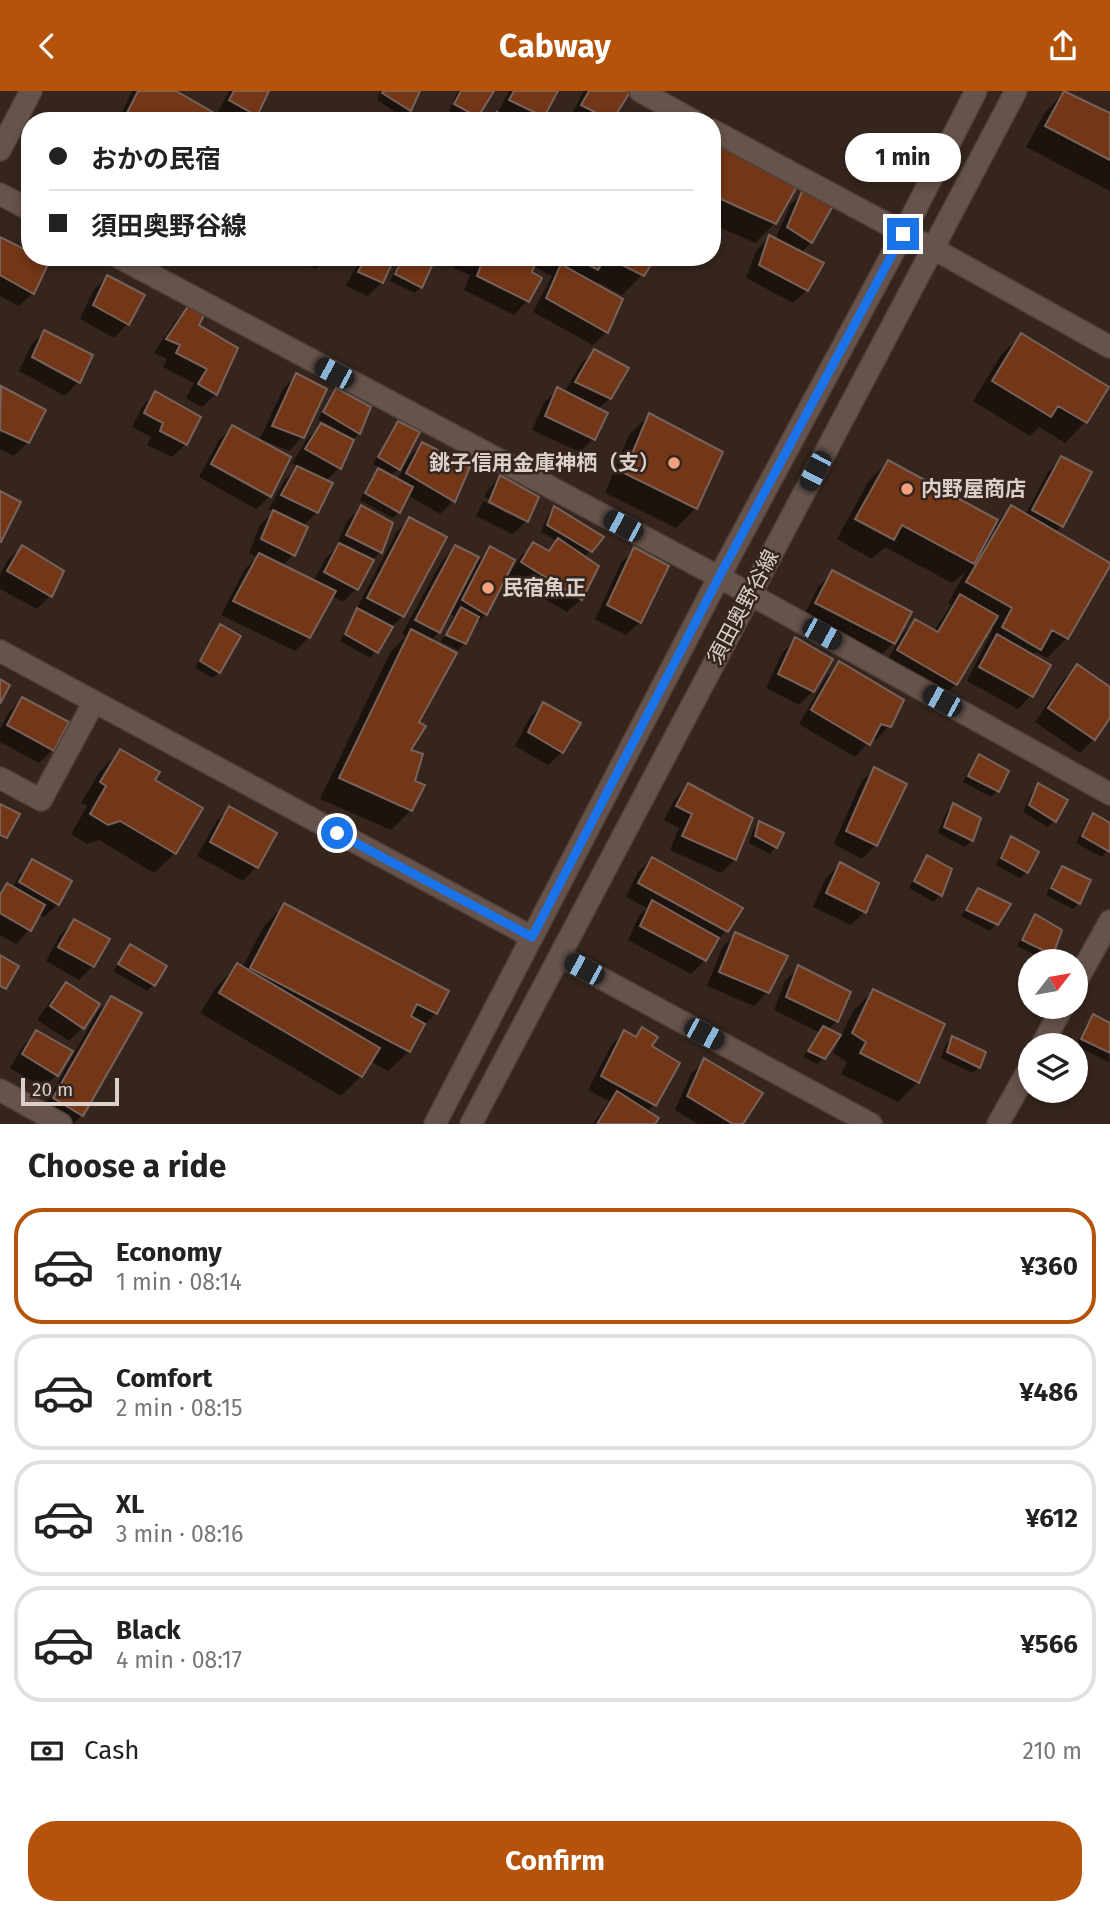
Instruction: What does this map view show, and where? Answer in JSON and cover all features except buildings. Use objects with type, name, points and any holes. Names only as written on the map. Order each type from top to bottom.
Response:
[{"type":"street","points":[[0,150],[31,91]]},
{"type":"street","points":[[640,91],[678,112]]},
{"type":"street","name":"須田奥野谷線","points":[[435,1124],[719,577],[903,234],[976,91]]},
{"type":"street","name":"須田奥野谷線","points":[[471,1124],[1016,91]]},
{"type":"street","points":[[721,136],[1110,347]]},
{"type":"street","points":[[0,194],[21,205]]},
{"type":"street","points":[[135,266],[719,577],[1110,794]]},
{"type":"street","points":[[0,651],[532,937]]},
{"type":"street","points":[[0,778],[41,800],[94,702]]},
{"type":"street","points":[[1088,960],[1110,921]]},
{"type":"street","points":[[560,956],[871,1124]]},
{"type":"street","points":[[998,1124],[1018,1088]]},
{"type":"street","points":[[0,1090],[61,1124]]},
{"type":"place","name":"銚子信用金庫神栖（支）","points":[[674,463]]},
{"type":"place","name":"内野屋商店","points":[[907,489]]},
{"type":"place","name":"民宿魚正","points":[[488,588]]},
{"type":"route","points":[[337,833],[532,937],[719,577],[903,234]]}]
